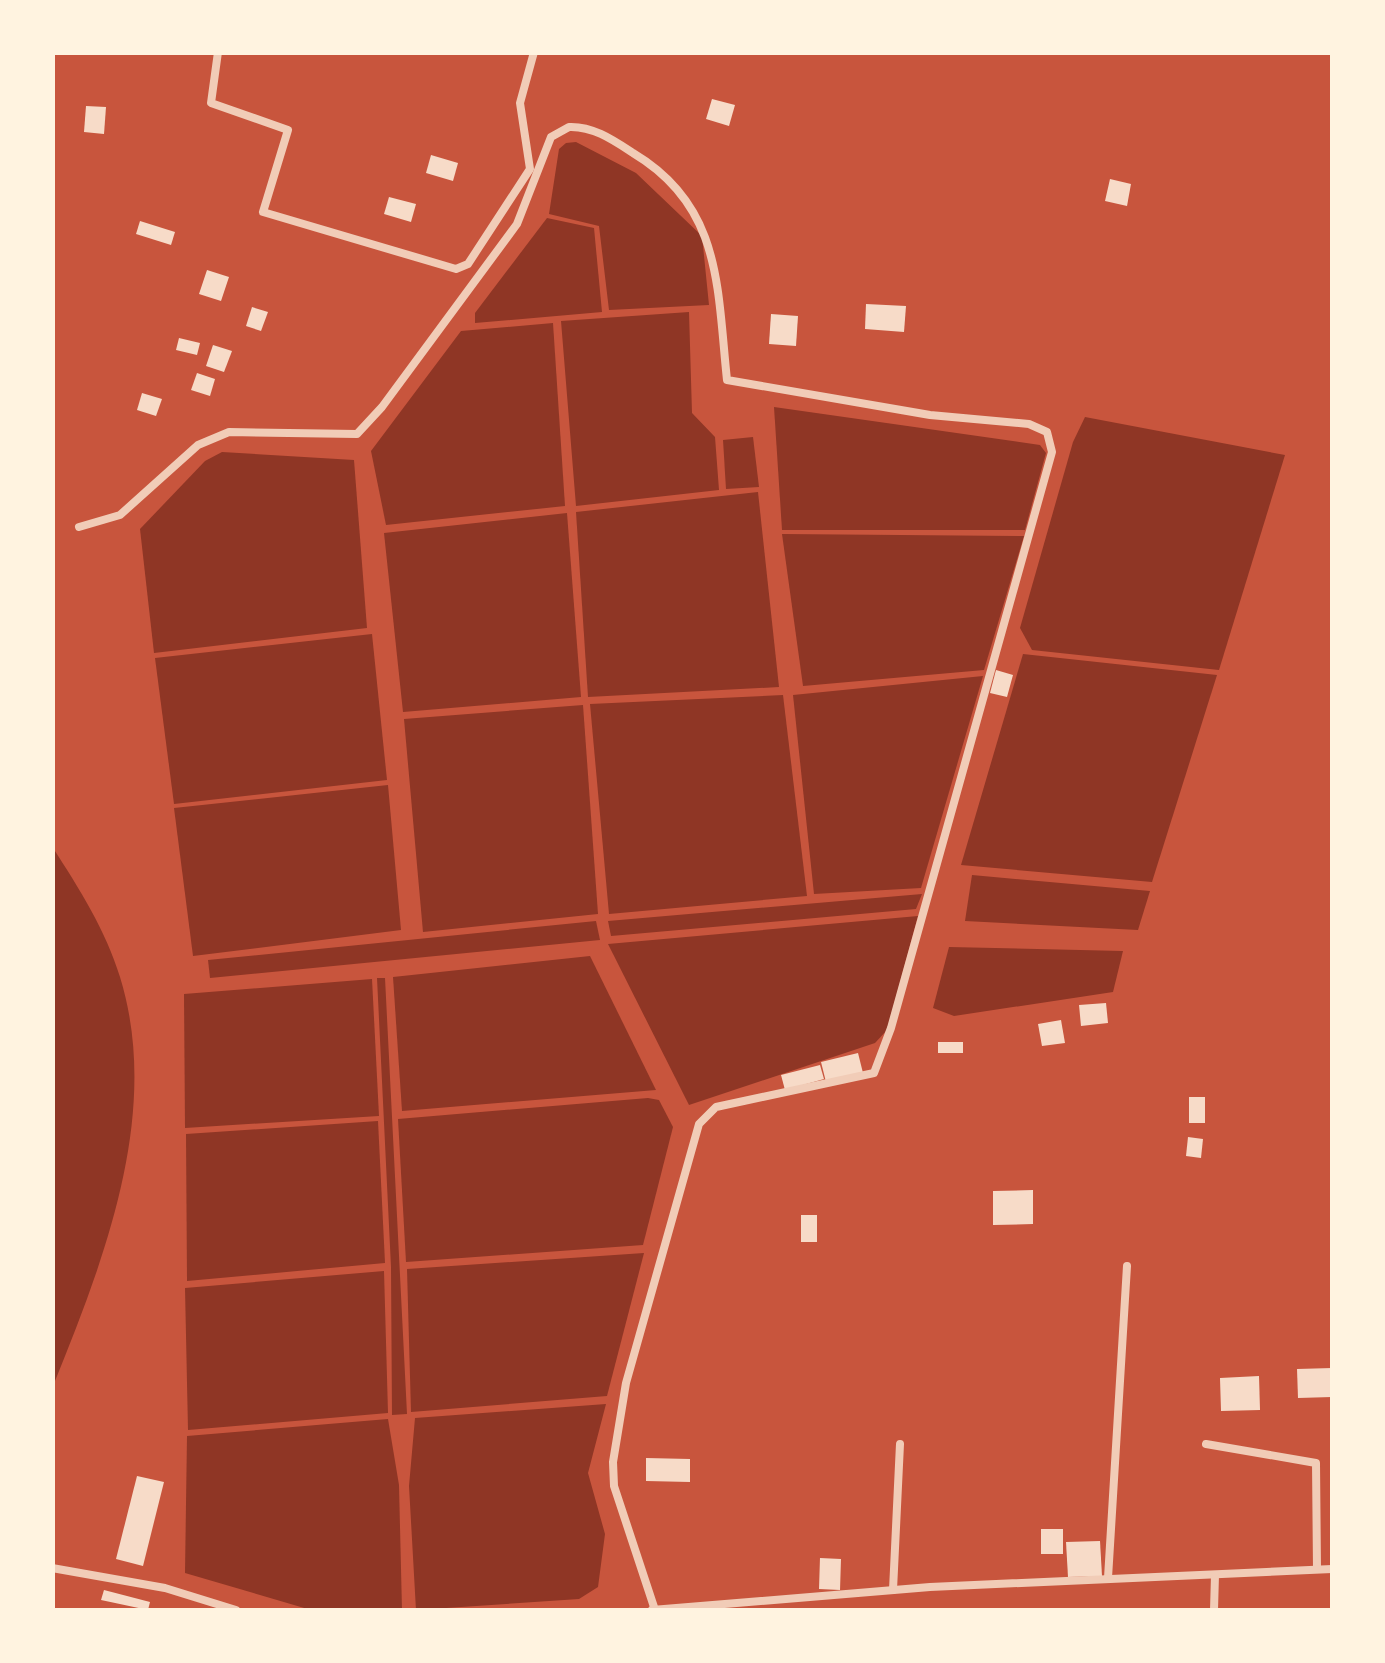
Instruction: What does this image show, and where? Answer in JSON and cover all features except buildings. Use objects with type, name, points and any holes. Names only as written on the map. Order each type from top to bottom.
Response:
[{"type":"street","points":[[218,52],[211,103],[288,130],[263,212],[456,269],[468,264],[530,169],[520,103],[534,52]]},
{"type":"street","points":[[80,527],[120,515],[198,445],[229,432],[357,434],[382,407],[517,224],[551,137],[569,127],[606,136],[643,158],[691,202],[708,234],[727,380],[930,415],[1029,424],[1047,432],[1052,452],[891,1028],[874,1074],[716,1107],[699,1124],[635,1347],[613,1462],[614,1486],[653,1610],[894,1590],[1332,1569]]},
{"type":"street","points":[[1108,1578],[1128,1266]]},
{"type":"street","points":[[894,1590],[900,1444]]},
{"type":"street","points":[[1206,1444],[1316,1463],[1317,1569]]},
{"type":"street","points":[[52,1568],[165,1588],[236,1610]]},
{"type":"street","points":[[1214,1610],[1215,1575]]},
{"type":"shaded area","points":[[576,142],[636,173],[702,236],[709,305],[609,310],[599,226],[549,214],[559,149]]},
{"type":"shaded area","points":[[547,218],[594,228],[602,312],[475,323],[475,313]]},
{"type":"shaded area","points":[[689,312],[692,413],[715,437],[719,490],[576,506],[561,321]]},
{"type":"shaded area","points":[[553,323],[565,506],[386,525],[371,451],[461,331]]},
{"type":"shaded area","points":[[774,407],[1040,445],[1046,453],[1025,530],[782,530]]},
{"type":"shaded area","points":[[1085,417],[1285,455],[1219,670],[1032,650],[1020,628],[1073,442]]},
{"type":"shaded area","points":[[753,437],[759,487],[726,489],[723,440]]},
{"type":"shaded area","points":[[222,452],[354,460],[367,628],[154,653],[140,529],[205,461]]},
{"type":"shaded area","points":[[758,492],[779,687],[588,697],[576,512]]},
{"type":"shaded area","points":[[567,513],[581,697],[403,712],[384,533]]},
{"type":"shaded area","points":[[782,534],[1024,536],[984,670],[803,686]]},
{"type":"shaded area","points":[[372,634],[387,780],[174,804],[155,658]]},
{"type":"shaded area","points":[[1023,654],[1217,675],[1152,882],[961,865]]},
{"type":"shaded area","points":[[983,676],[921,888],[814,894],[793,695]]},
{"type":"shaded area","points":[[783,695],[807,896],[609,914],[590,704]]},
{"type":"shaded area","points":[[583,705],[598,914],[423,932],[404,719]]},
{"type":"shaded area","points":[[388,785],[401,930],[193,956],[174,808]]},
{"type":"shaded area","points":[[53,848],[91,910],[120,977],[131,1028],[134,1081],[131,1133],[108,1237],[53,1386]]},
{"type":"shaded area","points":[[972,875],[1150,891],[1138,930],[965,921]]},
{"type":"shaded area","points":[[922,894],[916,909],[611,936],[608,921]]},
{"type":"shaded area","points":[[918,916],[887,1030],[875,1043],[689,1105],[608,944]]},
{"type":"shaded area","points":[[596,921],[600,940],[210,978],[208,960]]},
{"type":"shaded area","points":[[949,947],[1123,951],[1113,992],[954,1016],[933,1008]]},
{"type":"shaded area","points":[[590,956],[656,1090],[402,1111],[393,977]]},
{"type":"shaded area","points":[[377,978],[385,978],[407,1414],[392,1415],[391,1267]]},
{"type":"shaded area","points":[[372,979],[379,1116],[185,1128],[184,994]]},
{"type":"shaded area","points":[[659,1100],[673,1127],[643,1245],[406,1262],[398,1119]]},
{"type":"shaded area","points":[[378,1121],[385,1263],[187,1281],[186,1134]]},
{"type":"shaded area","points":[[644,1253],[607,1396],[411,1412],[407,1269]]},
{"type":"shaded area","points":[[384,1271],[388,1413],[188,1430],[185,1288]]},
{"type":"shaded area","points":[[606,1404],[588,1473],[605,1534],[598,1587],[579,1599],[416,1610],[409,1486],[415,1418]]},
{"type":"shaded area","points":[[388,1419],[399,1485],[402,1610],[311,1610],[185,1573],[187,1436]]}]
